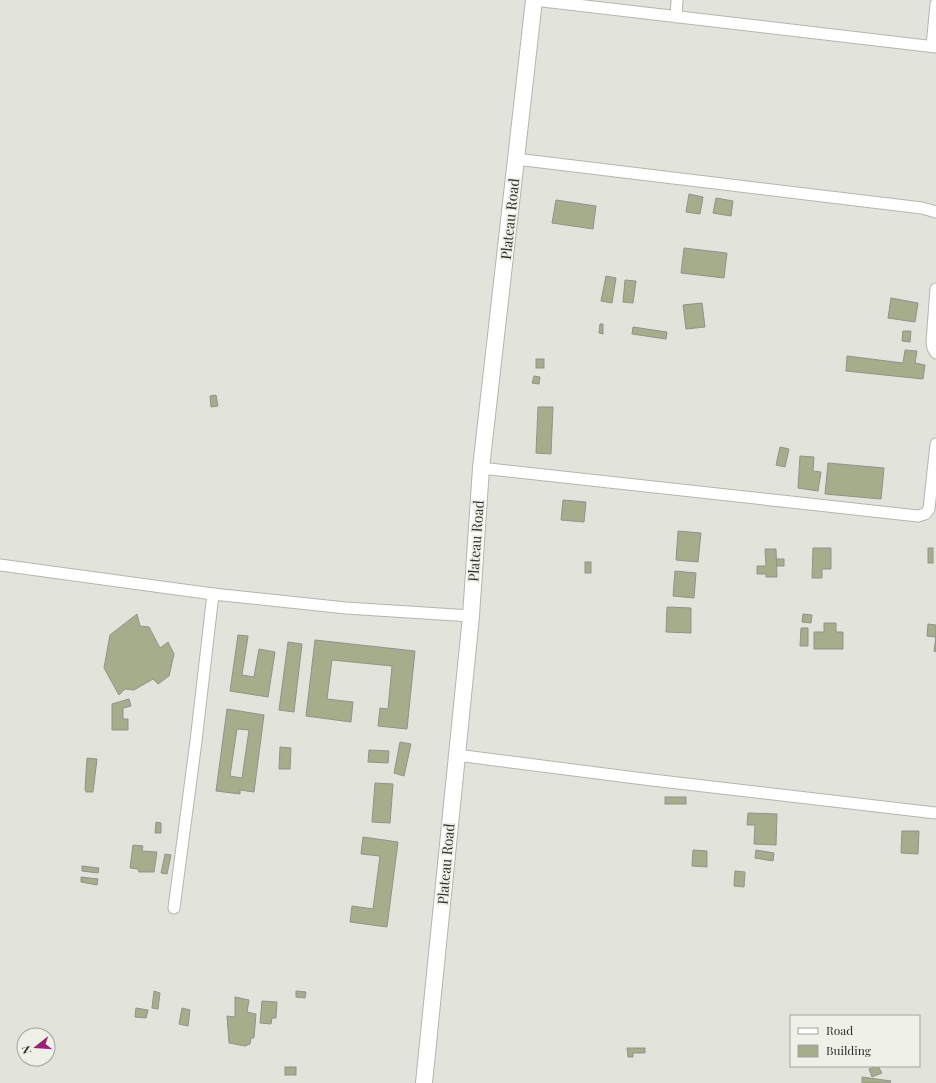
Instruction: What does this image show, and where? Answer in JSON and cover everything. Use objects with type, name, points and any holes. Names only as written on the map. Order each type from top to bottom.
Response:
[{"type":"street","points":[[534,0],[934,46],[936,4]]},
{"type":"street","name":"Plateau Road","points":[[424,1083],[471,616],[481,468],[534,0]]},
{"type":"street","points":[[676,17],[677,0]]},
{"type":"street","points":[[516,159],[914,207],[936,212]]},
{"type":"street","points":[[936,288],[932,342],[936,353]]},
{"type":"street","points":[[481,468],[918,516],[925,514],[929,509],[936,444]]},
{"type":"street","points":[[0,565],[213,594],[346,608],[471,616]]},
{"type":"street","points":[[174,908],[196,741],[213,594]]},
{"type":"street","points":[[456,755],[652,780],[936,813]]},
{"type":"building","points":[[689,194],[703,197],[700,214],[686,212]]},
{"type":"building","points":[[716,198],[733,201],[731,216],[713,213]]},
{"type":"building","points":[[556,200],[596,206],[593,229],[552,223]]},
{"type":"building","points":[[684,248],[727,253],[724,278],[681,273]]},
{"type":"building","points":[[606,276],[616,278],[612,303],[601,301]]},
{"type":"building","points":[[625,280],[636,281],[633,303],[623,302]]},
{"type":"building","points":[[891,298],[918,303],[915,322],[888,318]]},
{"type":"building","points":[[702,303],[705,327],[686,329],[683,305]]},
{"type":"building","points":[[600,324],[603,324],[603,334],[599,333]]},
{"type":"building","points":[[633,327],[667,332],[666,339],[632,334]]},
{"type":"building","points":[[903,331],[911,331],[910,342],[902,341]]},
{"type":"building","points":[[905,350],[917,351],[915,363],[925,365],[923,379],[846,371],[847,356],[903,363]]},
{"type":"building","points":[[536,359],[544,359],[544,368],[536,368]]},
{"type":"building","points":[[534,376],[540,377],[539,384],[532,383]]},
{"type":"building","points":[[216,395],[218,406],[211,407],[210,396]]},
{"type":"building","points":[[538,407],[553,407],[551,454],[536,453]]},
{"type":"building","points":[[780,447],[789,449],[785,467],[776,465]]},
{"type":"building","points":[[800,456],[814,457],[813,471],[821,472],[818,491],[798,488]]},
{"type":"building","points":[[828,463],[884,468],[881,499],[825,494]]},
{"type":"building","points":[[563,500],[586,502],[584,522],[561,520]]},
{"type":"building","points":[[678,531],[701,533],[698,562],[676,560]]},
{"type":"building","points":[[813,548],[831,548],[831,569],[822,569],[822,578],[812,578]]},
{"type":"building","points":[[928,548],[933,548],[933,563],[928,563]]},
{"type":"building","points":[[765,549],[776,549],[777,577],[766,577],[766,574],[757,574],[757,566],[766,566]]},
{"type":"building","points":[[776,559],[784,559],[784,566],[777,566]]},
{"type":"building","points":[[585,562],[591,562],[591,573],[585,573]]},
{"type":"building","points":[[675,571],[696,573],[694,598],[673,596]]},
{"type":"building","points":[[667,607],[691,608],[691,633],[666,632]]},
{"type":"building","points":[[137,614],[140,626],[149,627],[160,648],[168,642],[174,654],[169,676],[158,684],[153,679],[134,690],[125,689],[119,695],[104,668],[110,635]]},
{"type":"building","points":[[803,614],[812,615],[811,623],[802,622]]},
{"type":"building","points":[[824,623],[836,623],[836,632],[843,632],[843,649],[814,649],[814,632],[824,632]]},
{"type":"building","points":[[928,624],[936,625],[936,637],[927,636]]},
{"type":"building","points":[[801,628],[808,628],[808,646],[800,646]]},
{"type":"building","points":[[238,635],[248,636],[242,675],[254,677],[259,649],[275,652],[268,697],[230,691]]},
{"type":"building","points":[[936,637],[936,652],[934,651]]},
{"type":"building","points":[[315,640],[415,651],[407,729],[378,726],[380,708],[388,709],[392,666],[332,660],[327,699],[353,702],[351,722],[306,716]]},
{"type":"building","points":[[288,642],[302,644],[294,712],[279,710]]},
{"type":"building","points":[[129,699],[131,706],[123,708],[123,719],[128,719],[128,730],[112,730],[112,704]]},
{"type":"building","points":[[227,709],[264,715],[254,792],[240,790],[240,794],[216,791]],"holes":[[[237,729],[249,730],[242,778],[230,776]]]},
{"type":"building","points":[[400,742],[411,744],[404,776],[394,773]]},
{"type":"building","points":[[280,747],[291,748],[290,769],[279,769]]},
{"type":"building","points":[[369,750],[389,751],[388,763],[368,762]]},
{"type":"building","points":[[87,758],[97,759],[93,792],[86,792],[85,789]]},
{"type":"building","points":[[375,783],[393,784],[390,823],[372,822]]},
{"type":"building","points":[[665,797],[686,797],[686,804],[665,804]]},
{"type":"building","points":[[748,813],[777,814],[776,845],[754,844],[755,825],[747,825]]},
{"type":"building","points":[[156,822],[161,823],[161,833],[155,833]]},
{"type":"building","points":[[902,831],[919,831],[918,854],[901,853]]},
{"type":"building","points":[[363,837],[398,842],[387,927],[350,922],[352,906],[373,909],[380,856],[361,854]]},
{"type":"building","points":[[133,845],[143,846],[142,851],[157,852],[154,872],[139,872],[138,869],[130,868]]},
{"type":"building","points":[[693,850],[707,851],[707,867],[692,866]]},
{"type":"building","points":[[756,850],[774,853],[773,861],[755,858]]},
{"type":"building","points":[[165,854],[171,855],[167,874],[161,873]]},
{"type":"building","points":[[82,866],[99,868],[98,873],[82,871]]},
{"type":"building","points":[[735,871],[745,872],[744,887],[734,886]]},
{"type":"building","points":[[81,877],[98,879],[97,885],[81,882]]},
{"type":"building","points":[[154,991],[160,993],[158,1009],[152,1008]]},
{"type":"building","points":[[296,991],[306,992],[305,998],[296,997]]},
{"type":"building","points":[[235,997],[249,1000],[247,1012],[256,1014],[254,1038],[251,1038],[250,1044],[245,1046],[229,1043],[227,1016],[235,1017]]},
{"type":"building","points":[[262,1001],[277,1002],[276,1018],[272,1018],[271,1024],[260,1023]]},
{"type":"building","points":[[136,1008],[148,1010],[146,1018],[135,1017]]},
{"type":"building","points":[[182,1008],[190,1010],[188,1026],[179,1024]]},
{"type":"building","points":[[627,1048],[645,1048],[645,1053],[633,1053],[633,1057],[628,1057]]},
{"type":"building","points":[[285,1067],[296,1067],[296,1075],[285,1075]]},
{"type":"building","points":[[879,1067],[882,1073],[872,1077],[869,1069]]},
{"type":"building","points":[[862,1077],[891,1081],[890,1083],[862,1083]]}]
